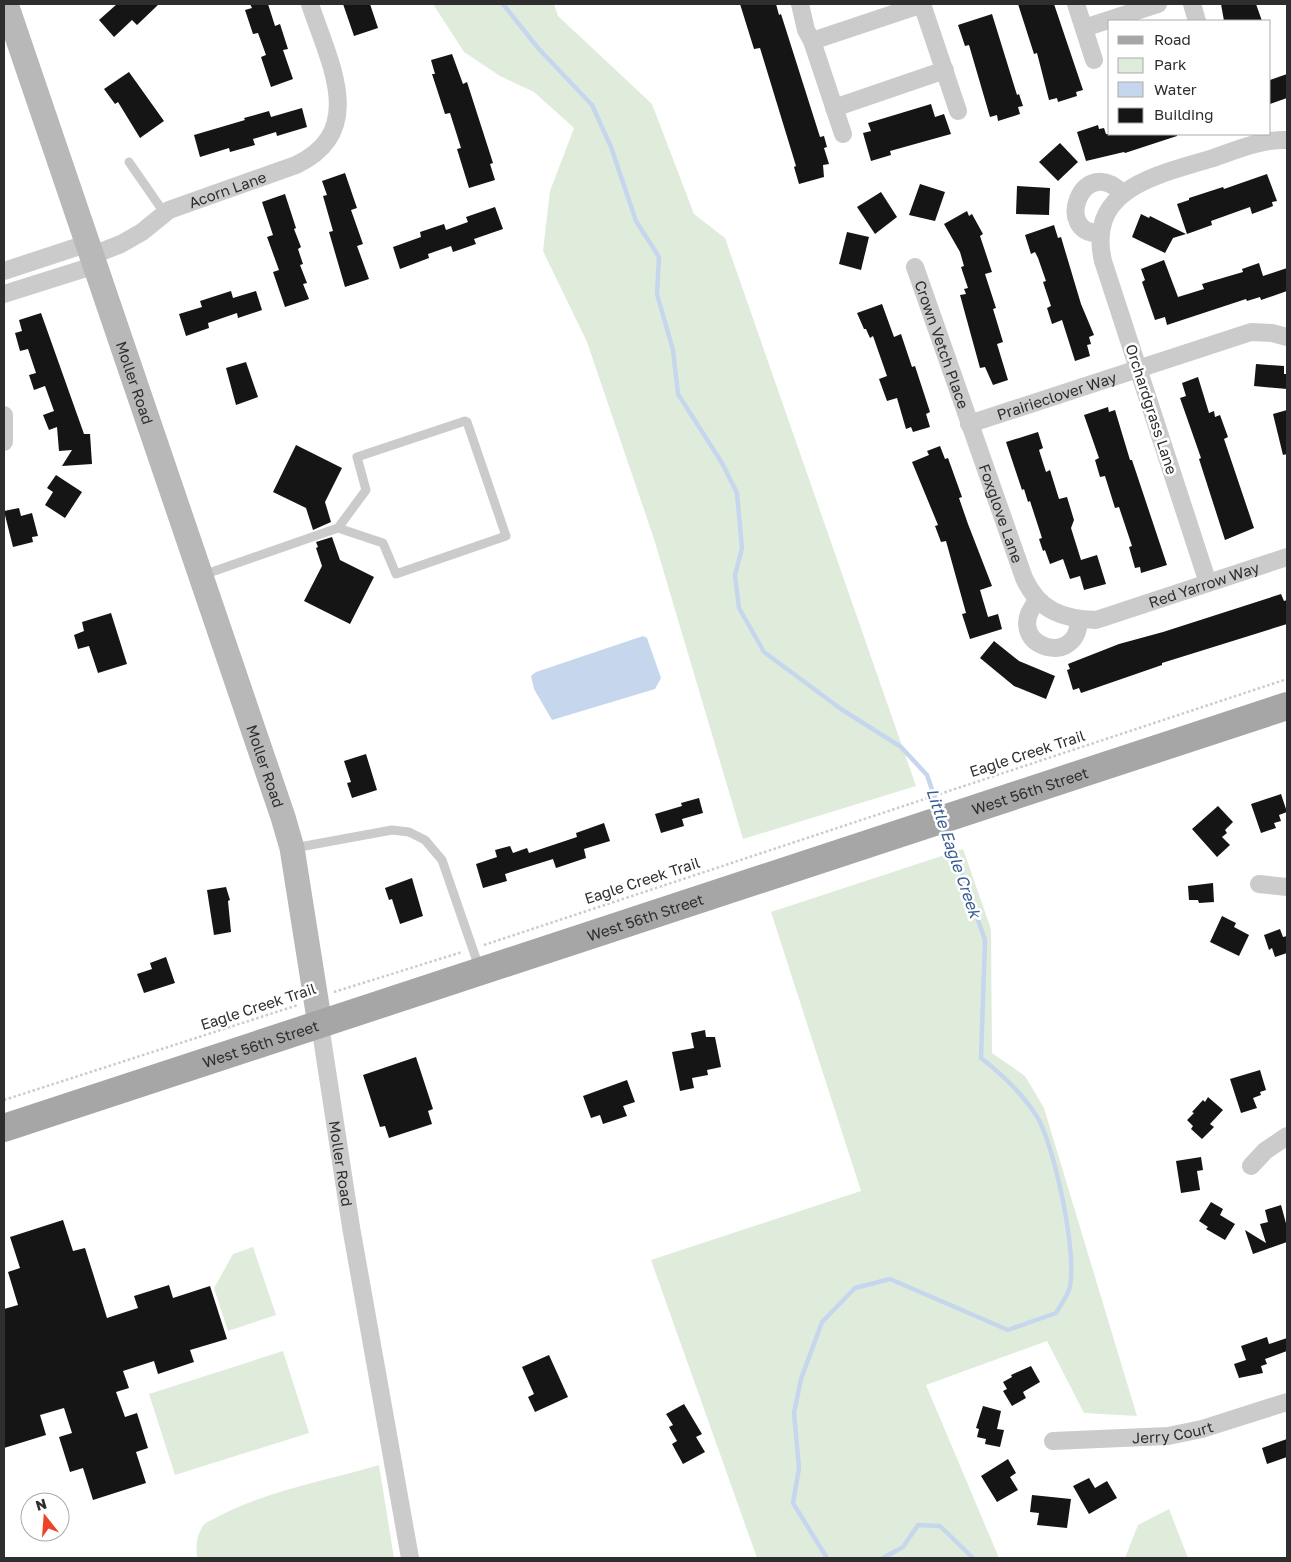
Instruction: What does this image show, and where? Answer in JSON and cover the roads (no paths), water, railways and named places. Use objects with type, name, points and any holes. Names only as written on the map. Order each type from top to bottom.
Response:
[{"type":"main road","name":"West 56th Street","points":[[4,1128],[320,1025],[476,961],[900,819],[974,795],[1287,706]]},
{"type":"street","name":"Moller Road","points":[[6,4],[202,575],[292,848],[351,1227],[410,1558]]},
{"type":"street","name":"Acorn Lane","points":[[92,254],[135,236],[164,214],[182,205],[309,159],[330,139],[336,125],[340,104],[337,85],[310,4]]},
{"type":"street","points":[[800,4],[806,30],[812,41],[843,134]]},
{"type":"street","points":[[812,41],[922,4],[958,110]]},
{"type":"street","points":[[1076,4],[1094,60]]},
{"type":"street","points":[[1109,20],[1158,4]]},
{"type":"street","points":[[1192,4],[1197,20]]},
{"type":"street","points":[[1084,28],[1108,20]]},
{"type":"street","points":[[834,108],[945,70]]},
{"type":"street","name":"Orchardgrass Lane","points":[[1208,583],[1103,261],[1101,233],[1108,213],[1123,194],[1148,178],[1262,142],[1287,140]]},
{"type":"street","points":[[1101,233],[1090,232],[1081,226],[1074,208],[1080,192],[1092,184],[1112,185],[1123,194]]},
{"type":"street","points":[[4,271],[92,254]]},
{"type":"street","points":[[4,294],[92,254]]},
{"type":"street","name":"Crown Vetch Place","points":[[915,268],[969,424]]},
{"type":"street","name":"Prairieclover Way","points":[[969,424],[1251,332],[1272,333],[1287,337]]},
{"type":"street","points":[[4,416],[4,442]]},
{"type":"street","name":"Foxglove Lane","points":[[969,424],[1024,578],[1038,600],[1059,615],[1078,620],[1096,620],[1123,612]]},
{"type":"street","name":"Red Yarrow Way","points":[[1123,612],[1287,557]]},
{"type":"street","points":[[1038,600],[1027,620],[1028,630],[1038,643],[1054,648],[1065,645],[1075,636],[1078,620]]},
{"type":"street","points":[[1259,884],[1287,887]]},
{"type":"street","points":[[1251,1166],[1265,1151],[1287,1136]]},
{"type":"street","name":"Jerry Court","points":[[1054,1441],[1174,1435],[1215,1425],[1287,1402]]},
{"type":"lane","points":[[129,162],[164,214]]},
{"type":"lane","points":[[202,575],[338,528],[366,490],[357,458],[464,421],[467,422],[506,536],[396,574],[383,543],[338,528]]},
{"type":"lane","points":[[292,848],[392,830],[409,832],[425,840],[442,860],[476,961]]},
{"type":"water","points":[[643,636],[647,638],[661,678],[655,689],[552,720],[534,689],[531,676],[536,672]]},
{"type":"waterway","name":"Little Eagle Creek","points":[[503,4],[538,48],[592,105],[611,147],[636,221],[659,257],[657,294],[673,350],[678,394],[722,463],[737,493],[742,548],[735,575],[739,608],[764,652],[841,709],[901,747],[927,775],[939,810]]},
{"type":"waterway","name":"Little Eagle Creek","points":[[827,1558],[793,1503],[799,1468],[794,1413],[801,1379],[822,1322],[855,1288],[890,1279],[1008,1330],[1056,1313],[1069,1290],[1071,1253],[1068,1228],[1057,1174],[1043,1129],[1036,1115],[1018,1091],[981,1058],[985,940],[945,827]]},
{"type":"waterway","name":"Little Eagle Creek","points":[[883,1558],[903,1547],[918,1525],[940,1526],[973,1558]]}]
